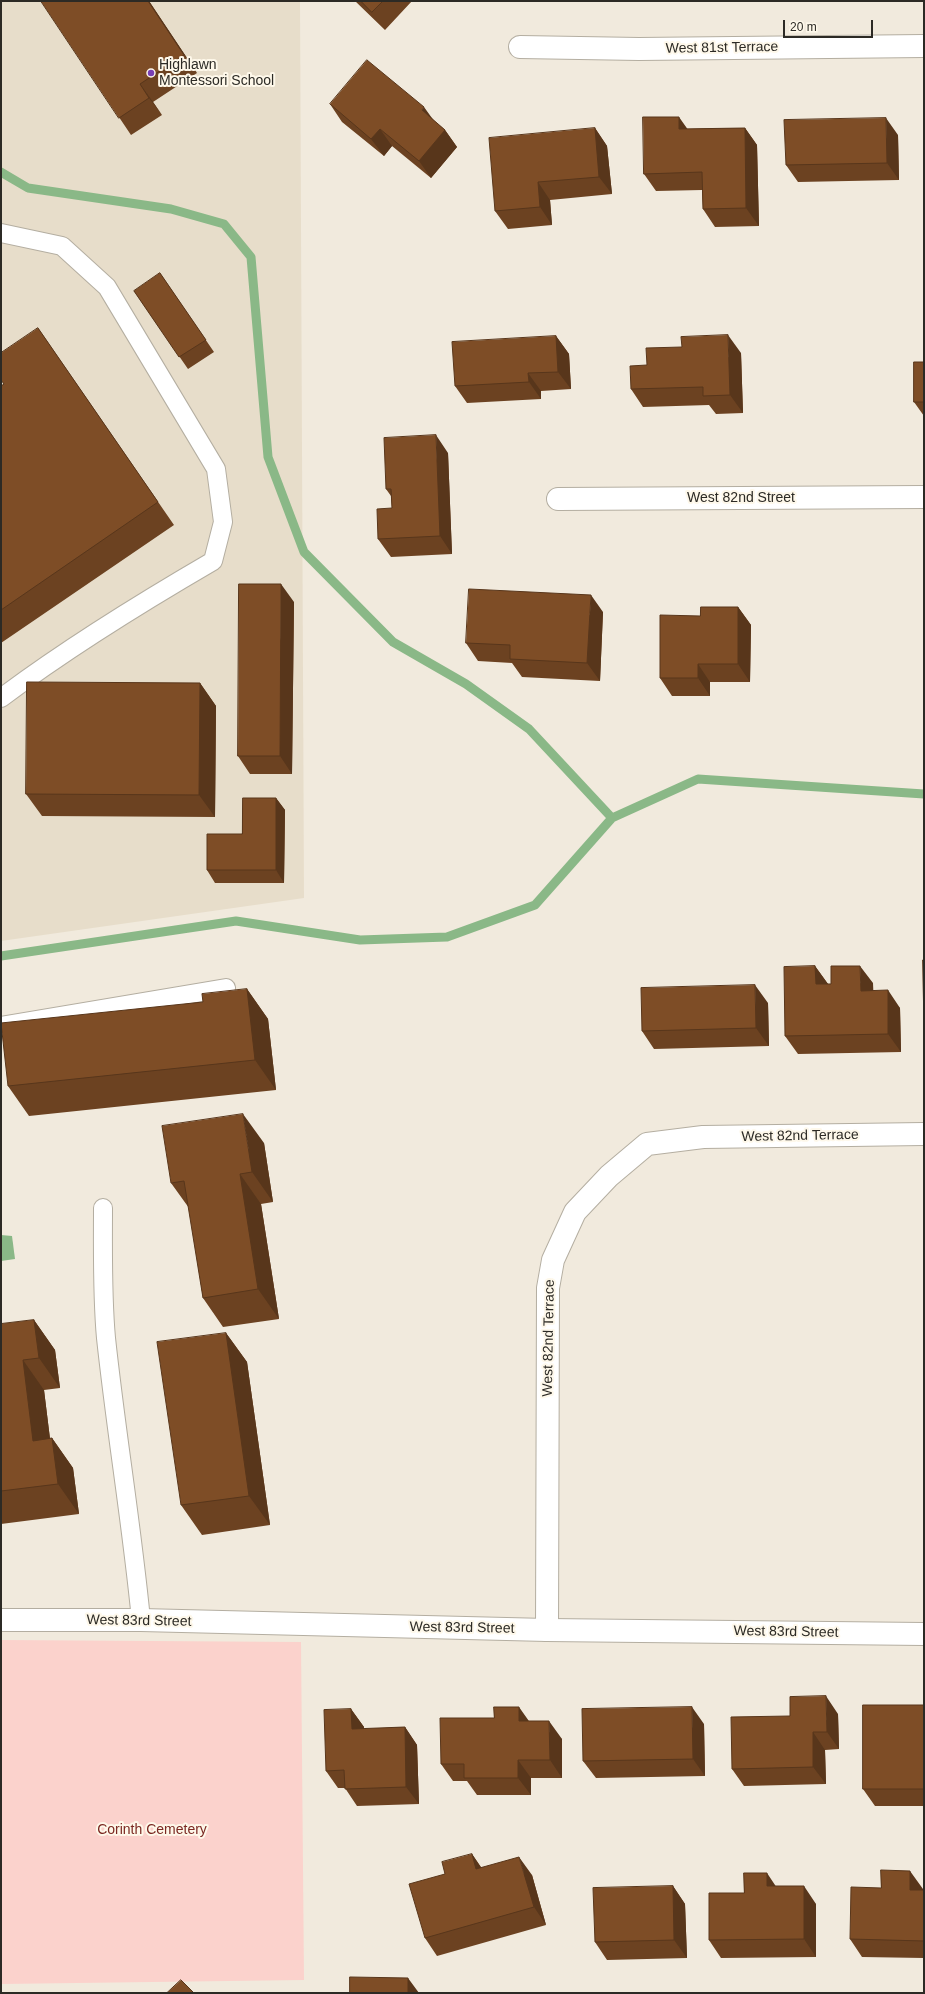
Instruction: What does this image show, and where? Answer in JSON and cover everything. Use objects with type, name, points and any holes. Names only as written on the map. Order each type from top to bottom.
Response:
[{"type":"street","name":"West 81st Terrace","points":[[520,47],[639,49],[924,46]]},
{"type":"street","name":"West 82nd Street","points":[[558,498],[924,497]]},
{"type":"street","name":"West 82nd Terrace","points":[[547,1630],[548,1288],[553,1260],[575,1212],[609,1176],[647,1144],[703,1137],[924,1134]]},
{"type":"street","name":"West 83rd Street","points":[[1,1620],[141,1620],[547,1630],[924,1634]]},
{"type":"lane","points":[[1,233],[62,246],[108,287],[216,469],[224,522],[213,561],[122,614],[55,658],[1,698]]},
{"type":"lane","points":[[1,1026],[226,988]]},
{"type":"lane","points":[[103,1208],[103,1267],[106,1337],[135,1555],[141,1620]]},
{"type":"shaded area","points":[[1,1],[300,1],[304,898],[1,941]]},
{"type":"shaded area","points":[[1,1235],[12,1236],[15,1259],[1,1261]]},
{"type":"green space","name":"Corinth Cemetery","points":[[1,1640],[301,1642],[304,1980],[1,1984]]},
{"type":"building","points":[[41,1],[148,1],[184,55],[140,84],[149,98],[119,118]]},
{"type":"building","points":[[361,1],[383,1],[372,12]]},
{"type":"building","points":[[367,60],[424,107],[422,110],[445,130],[419,161],[380,129],[371,139],[330,104]]},
{"type":"building","points":[[643,117],[679,117],[679,129],[745,128],[746,208],[703,209],[702,172],[644,174]]},
{"type":"building","points":[[886,118],[887,163],[786,165],[784,120]]},
{"type":"building","points":[[595,128],[599,177],[538,182],[540,207],[495,211],[489,138]]},
{"type":"building","points":[[160,273],[206,340],[179,357],[134,291]]},
{"type":"building","points":[[38,328],[158,502],[1,610],[1,386],[4,384],[1,380],[1,353]]},
{"type":"building","points":[[728,335],[730,395],[703,396],[703,387],[631,389],[630,366],[647,365],[646,348],[682,347],[681,337]]},
{"type":"building","points":[[556,336],[558,372],[528,373],[529,382],[455,386],[452,342]]},
{"type":"building","points":[[914,362],[924,362],[924,402],[914,402]]},
{"type":"building","points":[[436,435],[440,536],[378,539],[377,509],[392,508],[391,489],[386,489],[384,438]]},
{"type":"building","points":[[239,584],[281,584],[280,756],[238,756]]},
{"type":"building","points":[[469,589],[591,595],[587,663],[510,659],[510,645],[466,643]]},
{"type":"building","points":[[701,607],[738,607],[738,664],[698,664],[698,678],[660,678],[660,615],[700,616]]},
{"type":"building","points":[[27,682],[200,683],[199,795],[26,794]]},
{"type":"building","points":[[243,798],[276,798],[276,870],[207,870],[207,834],[242,834]]},
{"type":"building","points":[[923,960],[924,960],[924,1024]]},
{"type":"building","points":[[815,966],[816,984],[831,984],[831,966],[860,966],[861,991],[888,990],[888,1034],[785,1036],[784,967]]},
{"type":"building","points":[[755,985],[756,1028],[642,1031],[641,988]]},
{"type":"building","points":[[247,989],[255,1060],[8,1086],[1,1023],[203,1002],[202,994]]},
{"type":"building","points":[[243,1114],[252,1172],[240,1174],[258,1289],[203,1298],[184,1181],[171,1183],[162,1126]]},
{"type":"building","points":[[34,1320],[39,1358],[23,1360],[33,1441],[52,1438],[58,1484],[1,1491],[1,1324]]},
{"type":"building","points":[[226,1333],[249,1496],[181,1505],[157,1342]]},
{"type":"building","points":[[826,1696],[827,1732],[813,1732],[813,1767],[732,1769],[731,1717],[790,1716],[790,1697]]},
{"type":"building","points":[[863,1705],[924,1705],[924,1789],[863,1789]]},
{"type":"building","points":[[494,1707],[519,1707],[519,1721],[549,1721],[550,1760],[518,1760],[518,1778],[464,1778],[464,1764],[441,1764],[440,1718],[494,1718]]},
{"type":"building","points":[[692,1707],[693,1759],[583,1761],[582,1709]]},
{"type":"building","points":[[351,1709],[352,1729],[405,1727],[406,1787],[345,1789],[344,1770],[326,1771],[324,1710]]},
{"type":"building","points":[[472,1854],[476,1869],[519,1857],[534,1907],[425,1938],[409,1884],[445,1874],[442,1862]]},
{"type":"building","points":[[881,1870],[910,1871],[910,1890],[924,1890],[924,1941],[850,1939],[851,1887],[881,1888]]},
{"type":"building","points":[[744,1873],[767,1873],[767,1886],[804,1886],[804,1939],[709,1940],[709,1893],[744,1893]]},
{"type":"building","points":[[673,1886],[674,1940],[595,1942],[593,1888]]},
{"type":"building","points":[[350,1977],[408,1978],[408,1993],[350,1993]]},
{"type":"building","points":[[181,1980],[194,1993],[167,1993]]},
{"type":"waterway","points":[[1,172],[28,188],[171,209],[224,224],[251,257],[268,457],[304,552],[393,642],[466,684],[529,729],[612,818]]},
{"type":"waterway","points":[[1,956],[236,921],[360,940],[447,937],[535,905],[612,818],[698,779],[924,794]]},
{"type":"place","name":"Highlawn Montessori School","points":[[151,73]]}]
